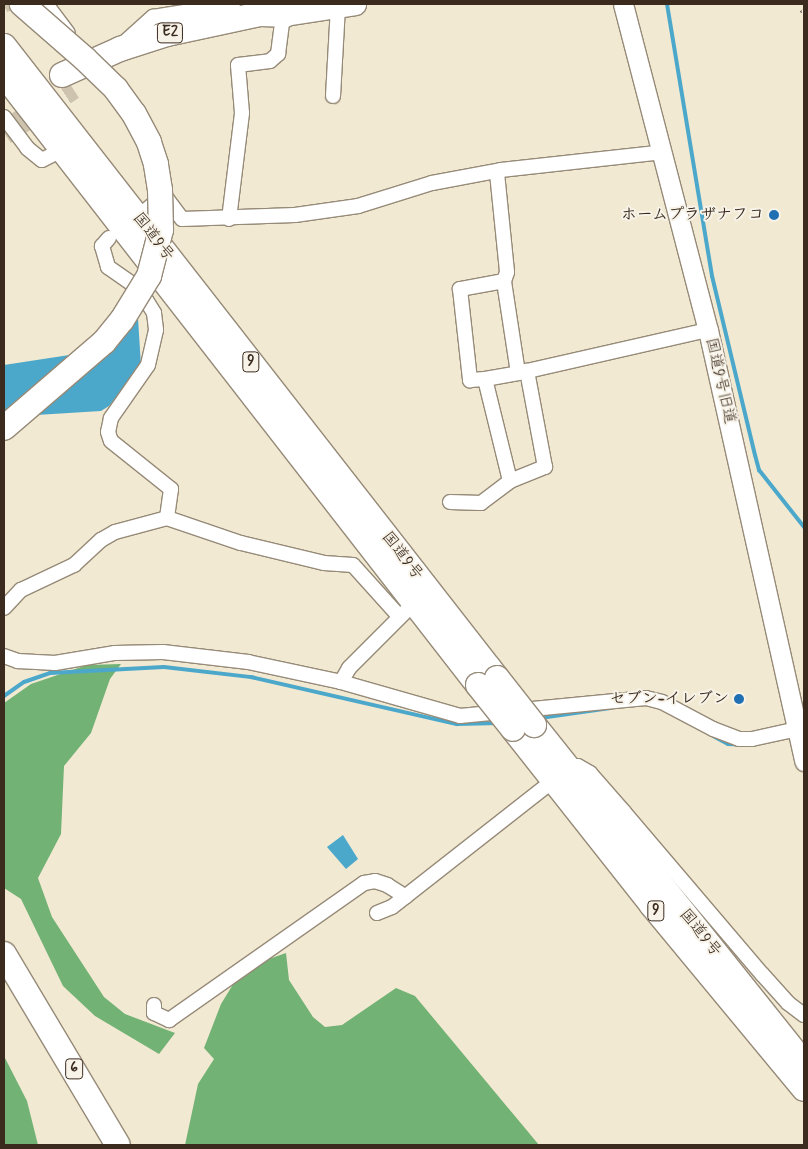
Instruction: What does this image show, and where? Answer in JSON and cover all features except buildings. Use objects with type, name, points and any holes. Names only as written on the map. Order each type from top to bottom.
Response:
[{"type":"highway","points":[[4,428],[104,342],[122,320],[149,276],[161,230],[160,190],[156,164],[149,142],[134,114],[116,89],[22,4]]},
{"type":"highway","name":"E2","points":[[67,81],[120,49],[167,34],[284,10]]},
{"type":"highway","name":"国道9号","points":[[4,46],[69,146],[407,610],[488,681]]},
{"type":"highway","name":"国道9号","points":[[4,75],[69,146],[524,727],[804,1090]]},
{"type":"highway","name":"国道9号","points":[[560,774],[804,1063]]},
{"type":"highway","name":"6","points":[[4,954],[118,1145]]},
{"type":"highway","name":"6","points":[[4,978],[107,1145]]},
{"type":"main road","points":[[284,10],[346,5]]},
{"type":"street","points":[[46,4],[72,38],[99,51],[129,40],[153,17],[233,4]]},
{"type":"street","name":"国道9号旧道","points":[[623,4],[708,330],[774,614],[804,762]]},
{"type":"street","points":[[333,96],[346,5]]},
{"type":"street","points":[[229,218],[242,113],[238,65],[270,61],[278,54],[284,10]]},
{"type":"street","points":[[4,117],[27,148],[42,160],[69,146]]},
{"type":"street","points":[[145,211],[158,200],[167,199],[182,219],[295,215],[358,206],[432,183],[497,173],[501,170],[662,152]]},
{"type":"street","points":[[450,502],[481,503],[510,481],[545,468],[522,372],[504,281],[507,272],[497,173]]},
{"type":"street","points":[[109,238],[102,246],[108,267],[131,283],[146,300],[154,313],[156,330],[148,365],[111,418],[108,432],[111,441],[171,489],[167,518]]},
{"type":"street","points":[[504,281],[460,289],[470,380],[522,372],[708,330]]},
{"type":"street","points":[[484,379],[510,481]]},
{"type":"street","points":[[4,608],[21,590],[74,564],[101,540],[115,532],[167,518],[241,543],[324,563],[353,565],[407,610],[349,668],[341,682]]},
{"type":"street","points":[[4,656],[18,661],[55,664],[115,654],[164,652],[248,662],[341,682],[460,716],[646,698],[662,702],[738,739],[752,739],[797,729]]},
{"type":"street","points":[[377,913],[406,897],[560,774],[578,766],[590,774],[768,981],[788,1003],[804,1015]]},
{"type":"street","points":[[154,1005],[154,1013],[168,1020],[364,883],[375,881],[387,885],[406,897]]},
{"type":"green space","points":[[121,664],[110,679],[91,733],[64,766],[61,834],[38,878],[52,917],[104,997],[125,1014],[175,1033],[159,1054],[95,1016],[63,986],[21,899],[4,888],[4,703],[31,684],[87,665]]},
{"type":"green space","points":[[286,953],[289,980],[313,1017],[325,1027],[342,1025],[396,988],[415,996],[539,1145],[185,1145],[198,1084],[214,1059],[204,1048],[221,1004],[243,968]]},
{"type":"green space","points":[[4,1056],[27,1101],[38,1145],[4,1145]]},
{"type":"water","points":[[138,318],[141,366],[109,406],[101,411],[4,417],[4,365],[102,350],[125,322]]},
{"type":"water","points":[[343,835],[358,859],[346,869],[327,847]]},
{"type":"waterway","points":[[667,4],[712,276],[755,455],[759,470],[804,527]]},
{"type":"waterway","points":[[4,696],[24,682],[50,673],[164,667],[251,677],[457,724],[499,723]]},
{"type":"waterway","points":[[540,718],[610,708]]},
{"type":"waterway","points":[[713,736],[728,744],[754,745]]},
{"type":"tunnel","points":[[4,6],[8,4]]},
{"type":"tunnel","points":[[4,133],[72,88]]},
{"type":"place","name":"ホームプラザナフコ","points":[[774,215]]},
{"type":"place","name":"セブン-イレブン","points":[[739,699]]}]
